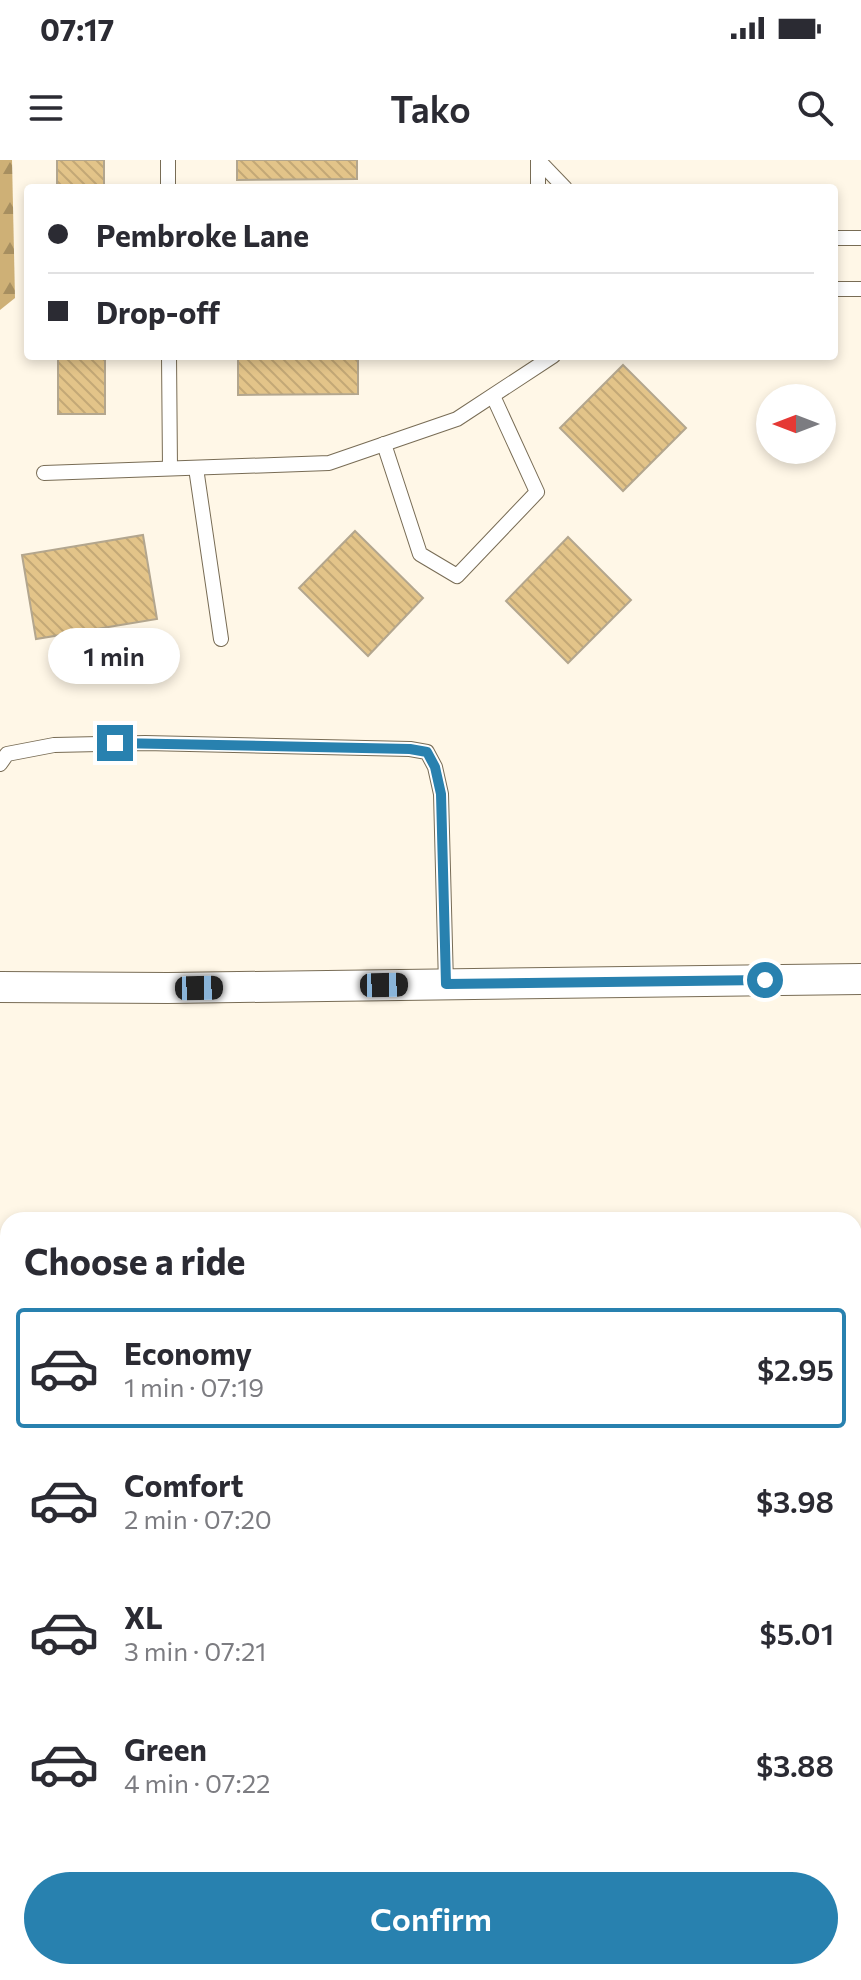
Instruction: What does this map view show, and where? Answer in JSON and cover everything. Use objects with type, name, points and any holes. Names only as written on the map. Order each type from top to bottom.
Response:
[{"type":"street","points":[[0,987],[168,988],[861,979]]},
{"type":"lane","points":[[168,160],[168,184]]},
{"type":"lane","points":[[538,160],[538,184]]},
{"type":"lane","points":[[538,160],[561,184]]},
{"type":"lane","points":[[838,238],[861,238]]},
{"type":"lane","points":[[838,289],[861,289]]},
{"type":"lane","points":[[169,360],[170,468]]},
{"type":"lane","points":[[44,473],[329,463],[457,419],[539,360]]},
{"type":"lane","points":[[384,444],[420,554],[457,576],[537,492],[493,396]]},
{"type":"lane","points":[[196,468],[221,639]]},
{"type":"lane","points":[[0,764],[7,754],[54,745],[145,743],[410,749],[427,752],[435,767],[441,794],[446,984]]},
{"type":"green space","points":[[0,160],[12,160],[15,298],[0,310]]},
{"type":"building","points":[[57,160],[104,160],[104,184],[57,184]]},
{"type":"building","points":[[237,160],[357,160],[357,179],[237,180]]},
{"type":"building","points":[[58,360],[105,360],[105,414],[58,414]]},
{"type":"building","points":[[238,360],[358,360],[358,394],[238,395]]},
{"type":"building","points":[[623,365],[686,428],[623,491],[560,428]]},
{"type":"building","points":[[355,531],[423,598],[368,656],[299,588]]},
{"type":"building","points":[[143,535],[157,619],[36,639],[22,555]]},
{"type":"building","points":[[568,537],[631,600],[568,663],[506,601]]},
{"type":"route","points":[[115,743],[410,749],[427,752],[435,767],[441,794],[446,984],[765,980]]}]
